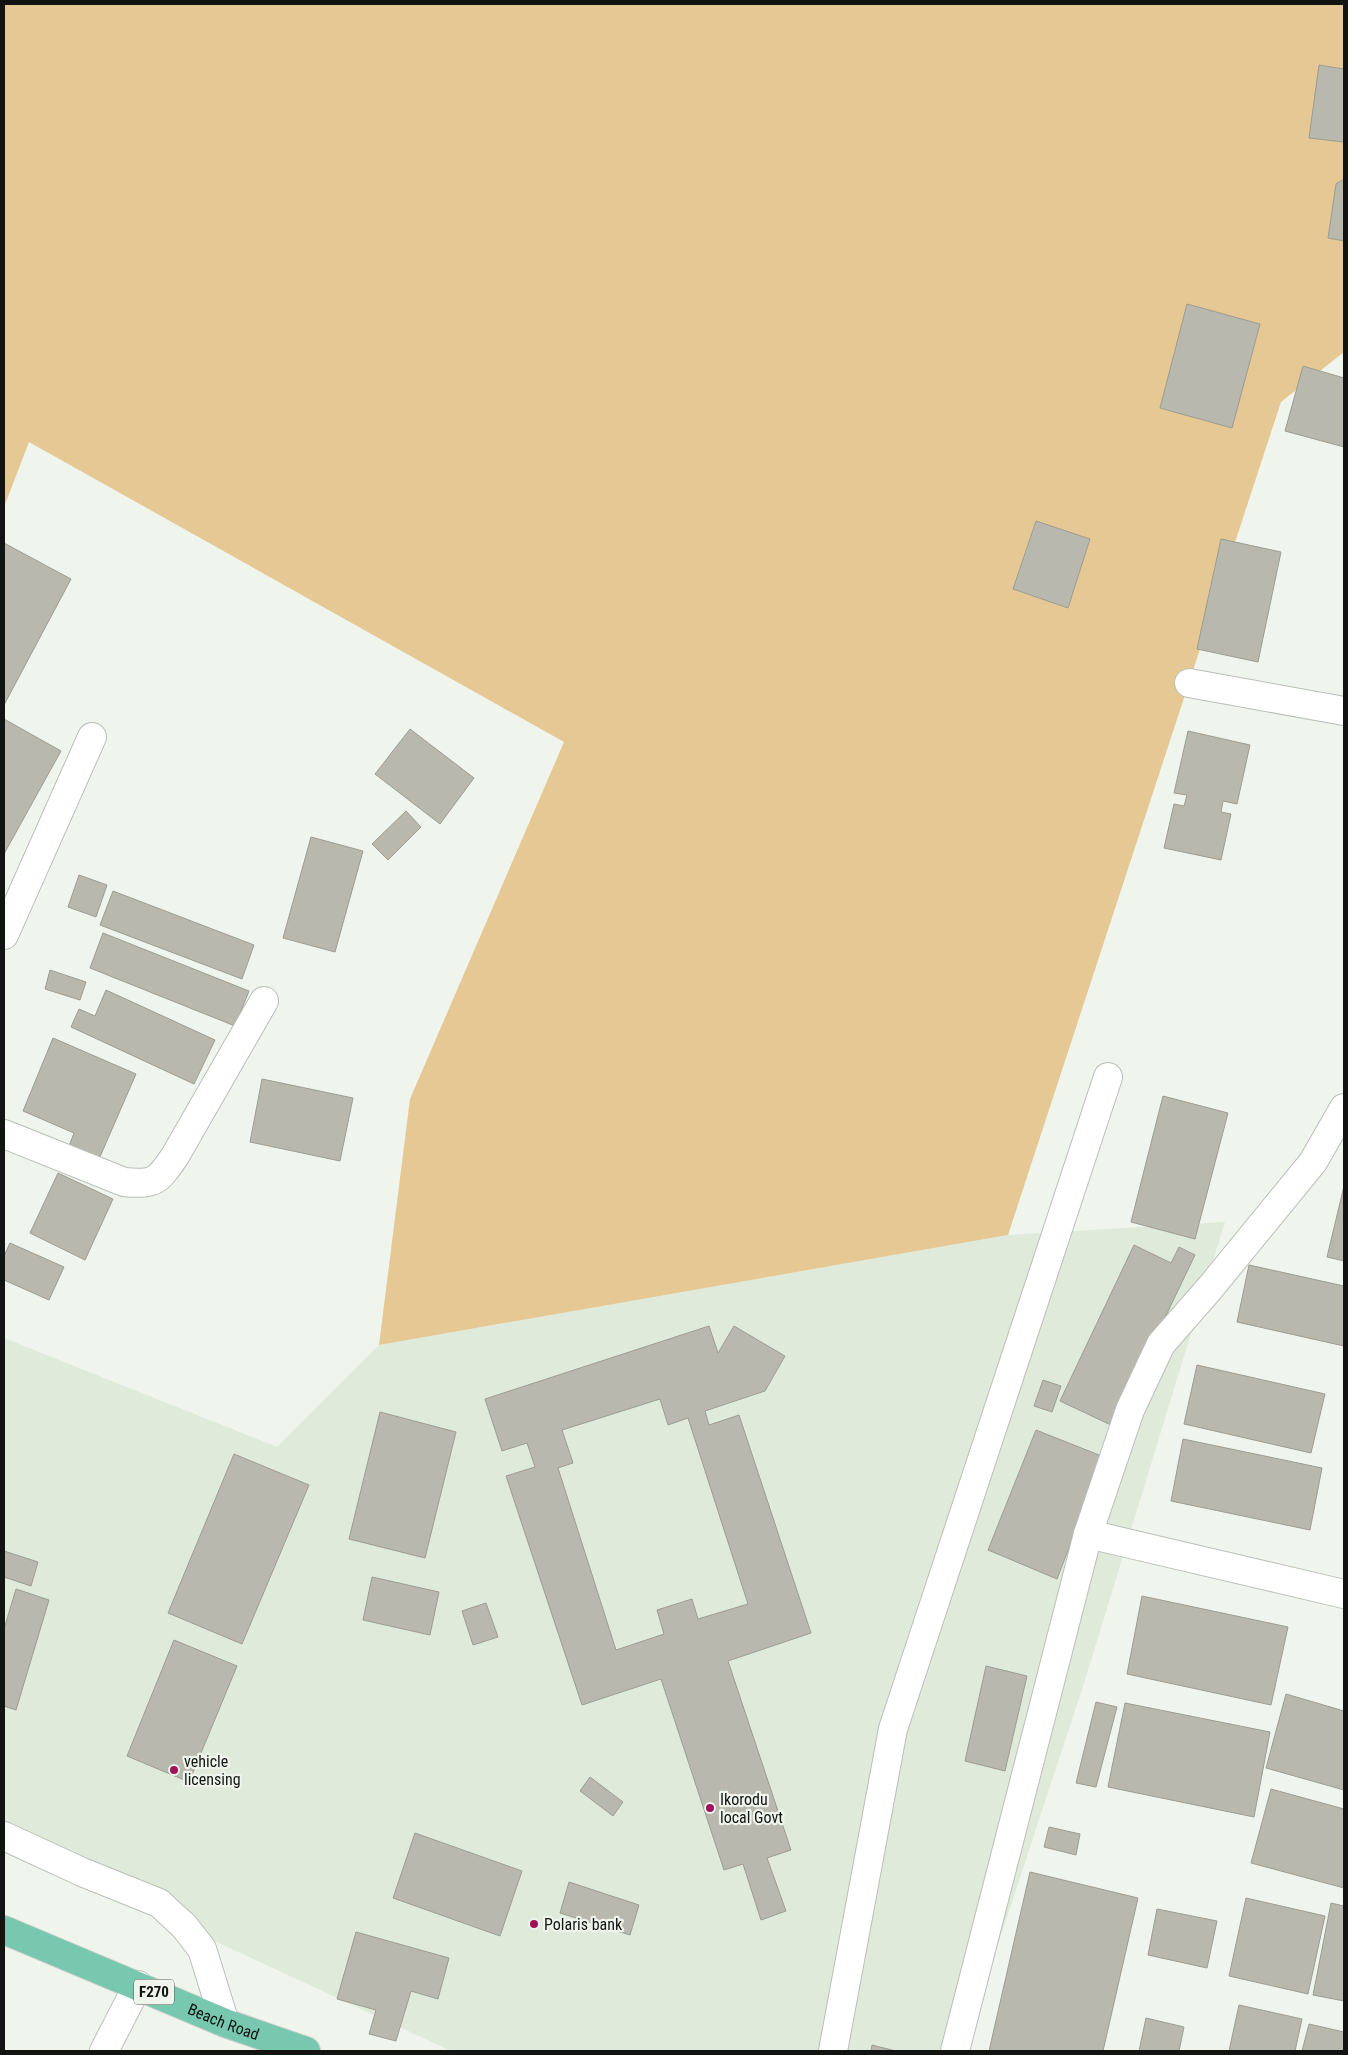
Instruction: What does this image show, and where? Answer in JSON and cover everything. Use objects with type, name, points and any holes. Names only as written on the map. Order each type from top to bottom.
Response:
[{"type":"main road","name":"Beach Road","points":[[4,1930],[225,2023],[306,2051]]},
{"type":"street","points":[[1189,683],[1344,711]]},
{"type":"street","points":[[4,935],[92,737]]},
{"type":"street","points":[[4,1134],[124,1182],[142,1183],[161,1177],[264,1001]]},
{"type":"street","points":[[833,2051],[893,1729],[1108,1077]]},
{"type":"street","points":[[955,2051],[1088,1534],[1130,1410],[1161,1344],[1210,1288],[1313,1162],[1344,1108]]},
{"type":"street","points":[[1088,1534],[1344,1594]]},
{"type":"street","points":[[4,1836],[82,1872],[159,1903],[184,1926],[202,1950],[225,2023]]},
{"type":"street","points":[[104,2051],[138,1985]]},
{"type":"shaded area","points":[[4,4],[1344,4],[1344,352],[1281,402],[1008,1235],[379,1345],[410,1099],[564,742],[29,442],[4,507]]},
{"type":"shaded area","points":[[1225,1222],[1086,1677],[963,2051],[451,2051],[4,1843],[4,1338],[277,1447],[379,1345],[1008,1235]]},
{"type":"building","points":[[1319,65],[1344,69],[1344,142],[1309,138]]},
{"type":"building","points":[[1344,179],[1344,241],[1328,238],[1336,184]]},
{"type":"building","points":[[1187,304],[1260,324],[1232,428],[1160,408]]},
{"type":"building","points":[[1303,366],[1344,378],[1344,447],[1285,431]]},
{"type":"building","points":[[1036,521],[1090,539],[1068,608],[1013,589]]},
{"type":"building","points":[[1221,539],[1281,552],[1258,662],[1197,649]]},
{"type":"building","points":[[4,543],[71,579],[4,705]]},
{"type":"building","points":[[4,719],[61,751],[4,854]]},
{"type":"building","points":[[410,729],[474,778],[440,824],[375,774]]},
{"type":"building","points":[[1188,731],[1250,745],[1237,804],[1223,801],[1221,812],[1231,814],[1221,860],[1164,848],[1174,804],[1184,806],[1187,795],[1174,793]]},
{"type":"building","points":[[406,811],[421,827],[388,860],[372,844]]},
{"type":"building","points":[[311,837],[363,851],[335,952],[283,938]]},
{"type":"building","points":[[79,875],[107,885],[96,917],[68,907]]},
{"type":"building","points":[[113,891],[254,945],[242,979],[100,925]]},
{"type":"building","points":[[103,933],[249,991],[235,1026],[90,968]]},
{"type":"building","points":[[50,970],[86,982],[80,1000],[45,989]]},
{"type":"building","points":[[106,990],[215,1040],[194,1084],[71,1027],[79,1009],[95,1016]]},
{"type":"building","points":[[53,1038],[136,1074],[99,1159],[69,1146],[74,1133],[23,1111]]},
{"type":"building","points":[[262,1079],[353,1098],[340,1161],[250,1142]]},
{"type":"building","points":[[1163,1096],[1228,1113],[1195,1239],[1131,1222]]},
{"type":"building","points":[[58,1173],[113,1199],[85,1260],[30,1233]]},
{"type":"building","points":[[1344,1186],[1344,1261],[1327,1257]]},
{"type":"building","points":[[10,1243],[64,1267],[49,1300],[4,1280],[4,1256]]},
{"type":"building","points":[[1134,1245],[1171,1263],[1179,1247],[1195,1255],[1113,1426],[1060,1401]]},
{"type":"building","points":[[1249,1265],[1344,1286],[1344,1346],[1237,1322]]},
{"type":"building","points":[[709,1326],[718,1353],[734,1326],[785,1356],[765,1391],[705,1411],[709,1425],[739,1415],[811,1633],[728,1661],[791,1850],[767,1858],[786,1911],[761,1920],[743,1864],[724,1870],[661,1679],[582,1705],[506,1476],[535,1467],[527,1443],[502,1451],[485,1399]],"holes":[[[660,1399],[668,1425],[688,1418],[748,1604],[698,1619],[692,1599],[657,1610],[664,1634],[616,1650],[558,1468],[573,1463],[562,1430]]]},
{"type":"building","points":[[1197,1365],[1325,1394],[1311,1453],[1184,1424]]},
{"type":"building","points":[[1043,1380],[1061,1386],[1052,1412],[1034,1406]]},
{"type":"building","points":[[380,1412],[456,1432],[425,1558],[349,1539]]},
{"type":"building","points":[[1036,1430],[1104,1457],[1057,1579],[988,1550]]},
{"type":"building","points":[[1183,1439],[1322,1468],[1310,1530],[1171,1501]]},
{"type":"building","points":[[234,1454],[309,1485],[242,1644],[168,1613]]},
{"type":"building","points":[[4,1551],[38,1562],[31,1586],[4,1577]]},
{"type":"building","points":[[372,1577],[439,1592],[430,1635],[363,1620]]},
{"type":"building","points":[[16,1589],[49,1600],[16,1710],[4,1706],[4,1629]]},
{"type":"building","points":[[1142,1596],[1288,1627],[1271,1705],[1127,1674]]},
{"type":"building","points":[[486,1603],[498,1637],[473,1645],[462,1611]]},
{"type":"building","points":[[174,1640],[237,1666],[189,1782],[127,1756]]},
{"type":"building","points":[[986,1666],[1027,1676],[1005,1771],[965,1761]]},
{"type":"building","points":[[1286,1694],[1344,1711],[1344,1790],[1266,1768]]},
{"type":"building","points":[[1096,1702],[1117,1707],[1096,1787],[1076,1783]]},
{"type":"building","points":[[1125,1703],[1270,1732],[1254,1817],[1108,1787]]},
{"type":"building","points":[[590,1777],[623,1802],[613,1816],[580,1791]]},
{"type":"building","points":[[1271,1789],[1344,1809],[1344,1888],[1251,1863]]},
{"type":"building","points":[[1049,1827],[1080,1834],[1076,1855],[1044,1847]]},
{"type":"building","points":[[415,1833],[522,1871],[500,1936],[393,1898]]},
{"type":"building","points":[[1030,1872],[1138,1898],[1103,2051],[989,2051]]},
{"type":"building","points":[[569,1882],[639,1905],[630,1935],[560,1913]]},
{"type":"building","points":[[1246,1898],[1325,1916],[1308,1994],[1229,1976]]},
{"type":"building","points":[[1331,1903],[1344,1906],[1344,2001],[1313,1995]]},
{"type":"building","points":[[1157,1909],[1217,1921],[1207,1968],[1148,1955]]},
{"type":"building","points":[[356,1932],[449,1958],[438,1999],[411,1991],[396,2041],[369,2034],[376,2010],[337,1999]]},
{"type":"building","points":[[1239,2005],[1302,2019],[1295,2051],[1229,2051]]},
{"type":"building","points":[[1146,2018],[1184,2027],[1179,2051],[1139,2051]]},
{"type":"building","points":[[1309,2024],[1344,2032],[1344,2051],[1302,2051]]},
{"type":"building","points":[[872,2045],[896,2051],[871,2051]]},
{"type":"place","name":"vehicle licensing","points":[[174,1770]]},
{"type":"place","name":"Ikorodu local Govt","points":[[710,1808]]},
{"type":"place","name":"Polaris bank","points":[[534,1924]]}]
